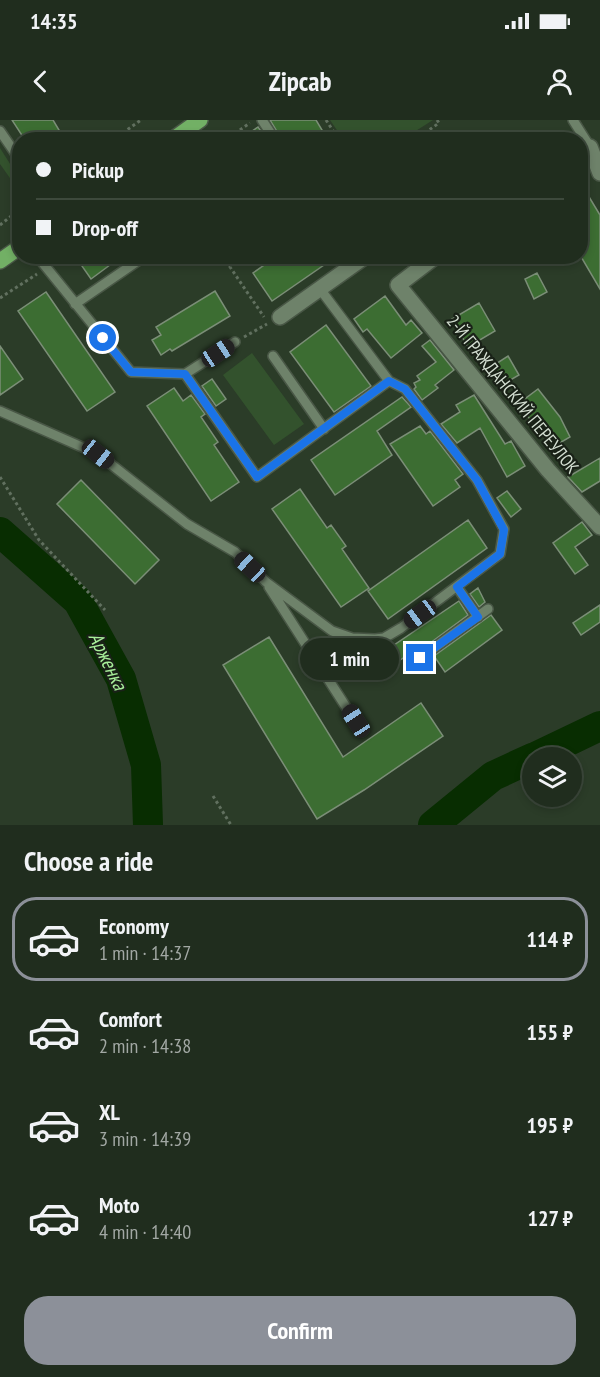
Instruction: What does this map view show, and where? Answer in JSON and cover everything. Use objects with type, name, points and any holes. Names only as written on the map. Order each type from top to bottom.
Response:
[{"type":"main road","points":[[183,132],[200,120]]},
{"type":"street","points":[[590,147],[600,173]]},
{"type":"street","points":[[274,320],[355,264]]},
{"type":"street","name":"2-Й ГРАЖДАНСКИЙ ПЕРЕУЛОК","points":[[426,264],[398,285],[548,470],[599,527]]},
{"type":"lane","points":[[0,131],[12,148]]},
{"type":"lane","points":[[43,264],[131,372],[185,374],[235,342]]},
{"type":"lane","points":[[75,304],[134,264]]},
{"type":"lane","points":[[0,411],[98,454],[187,524],[235,552],[266,582],[332,631],[352,638],[384,638],[500,554],[504,530],[477,480],[405,389],[389,381],[320,289]]},
{"type":"lane","points":[[273,356],[324,429]]},
{"type":"lane","points":[[185,374],[257,477],[389,381]]},
{"type":"lane","points":[[266,582],[356,721]]},
{"type":"lane","points":[[457,587],[478,617]]},
{"type":"lane","points":[[420,658],[488,609]]},
{"type":"path","points":[[124,132],[141,120]]},
{"type":"path","points":[[427,132],[440,123],[437,120]]},
{"type":"path","points":[[237,132],[249,124]]},
{"type":"path","points":[[0,225],[12,215]]},
{"type":"path","points":[[234,264],[230,267],[274,320],[235,342]]},
{"type":"path","points":[[0,298],[46,268]]},
{"type":"path","points":[[0,477],[39,540],[105,610]]},
{"type":"path","points":[[213,796],[231,825]]},
{"type":"green space","points":[[330,120],[433,120],[414,132],[338,132]]},
{"type":"green space","points":[[0,148],[12,167],[12,181],[0,164]]},
{"type":"green space","points":[[252,353],[304,424],[274,445],[223,375]]},
{"type":"building","points":[[12,120],[53,120],[60,132],[20,132]]},
{"type":"building","points":[[270,120],[316,120],[323,132],[277,132]]},
{"type":"building","points":[[258,127],[261,132],[251,132]]},
{"type":"building","points":[[588,195],[600,215],[600,289],[585,264],[588,264]]},
{"type":"building","points":[[81,264],[111,264],[91,279]]},
{"type":"building","points":[[266,264],[325,264],[272,301],[253,273]]},
{"type":"building","points":[[537,273],[547,292],[534,299],[525,279]]},
{"type":"building","points":[[215,291],[230,316],[172,351],[170,349],[161,355],[152,340],[161,335],[156,327]]},
{"type":"building","points":[[46,292],[115,392],[87,411],[18,311]]},
{"type":"building","points":[[385,296],[406,325],[411,320],[422,333],[391,358],[367,329],[363,332],[354,319]]},
{"type":"building","points":[[479,303],[495,331],[468,347],[452,319]]},
{"type":"building","points":[[326,325],[371,386],[334,412],[290,352]]},
{"type":"building","points":[[430,340],[454,370],[435,385],[438,388],[422,400],[414,389],[416,387],[414,383],[420,380],[417,376],[436,362],[422,346]]},
{"type":"building","points":[[0,346],[23,379],[0,395]]},
{"type":"building","points":[[508,356],[519,375],[502,385],[491,367]]},
{"type":"building","points":[[212,379],[226,399],[216,406],[202,386]]},
{"type":"building","points":[[174,388],[183,401],[191,395],[205,414],[201,417],[218,442],[214,445],[239,482],[211,501],[147,406]]},
{"type":"building","points":[[538,389],[560,417],[570,437],[558,444],[547,426],[540,432],[518,404]]},
{"type":"building","points":[[474,395],[505,444],[511,441],[525,466],[507,477],[480,428],[457,443],[441,424],[460,412],[456,405]]},
{"type":"building","points":[[402,397],[411,407],[377,431],[392,455],[335,495],[311,460]]},
{"type":"building","points":[[420,426],[426,434],[430,431],[463,474],[455,480],[460,487],[433,506],[390,444]]},
{"type":"building","points":[[600,458],[600,481],[582,492],[568,477]]},
{"type":"building","points":[[81,480],[159,560],[135,584],[57,504]]},
{"type":"building","points":[[300,489],[327,528],[331,525],[346,546],[342,549],[369,588],[341,607],[272,509]]},
{"type":"building","points":[[507,491],[521,509],[511,517],[497,498]]},
{"type":"building","points":[[468,520],[487,548],[388,619],[368,591]]},
{"type":"building","points":[[582,522],[592,535],[575,547],[588,565],[575,574],[553,543]]},
{"type":"building","points":[[478,588],[485,602],[479,607],[470,594]]},
{"type":"building","points":[[459,601],[468,615],[426,646],[424,644],[381,673],[372,660]]},
{"type":"building","points":[[600,605],[600,622],[581,635],[573,623]]},
{"type":"building","points":[[491,615],[502,630],[445,672],[434,656]]},
{"type":"building","points":[[269,637],[343,757],[421,703],[443,736],[317,819],[223,665]]},
{"type":"waterway","name":"Арженка","points":[[0,532],[78,601],[121,679],[146,765],[148,825]]},
{"type":"waterway","points":[[556,747],[600,726]]},
{"type":"waterway","points":[[433,825],[493,776],[522,763]]},
{"type":"route","points":[[103,338],[131,372],[185,374],[257,477],[389,381],[405,389],[477,480],[504,530],[500,554],[457,587],[478,617],[420,658]]}]
